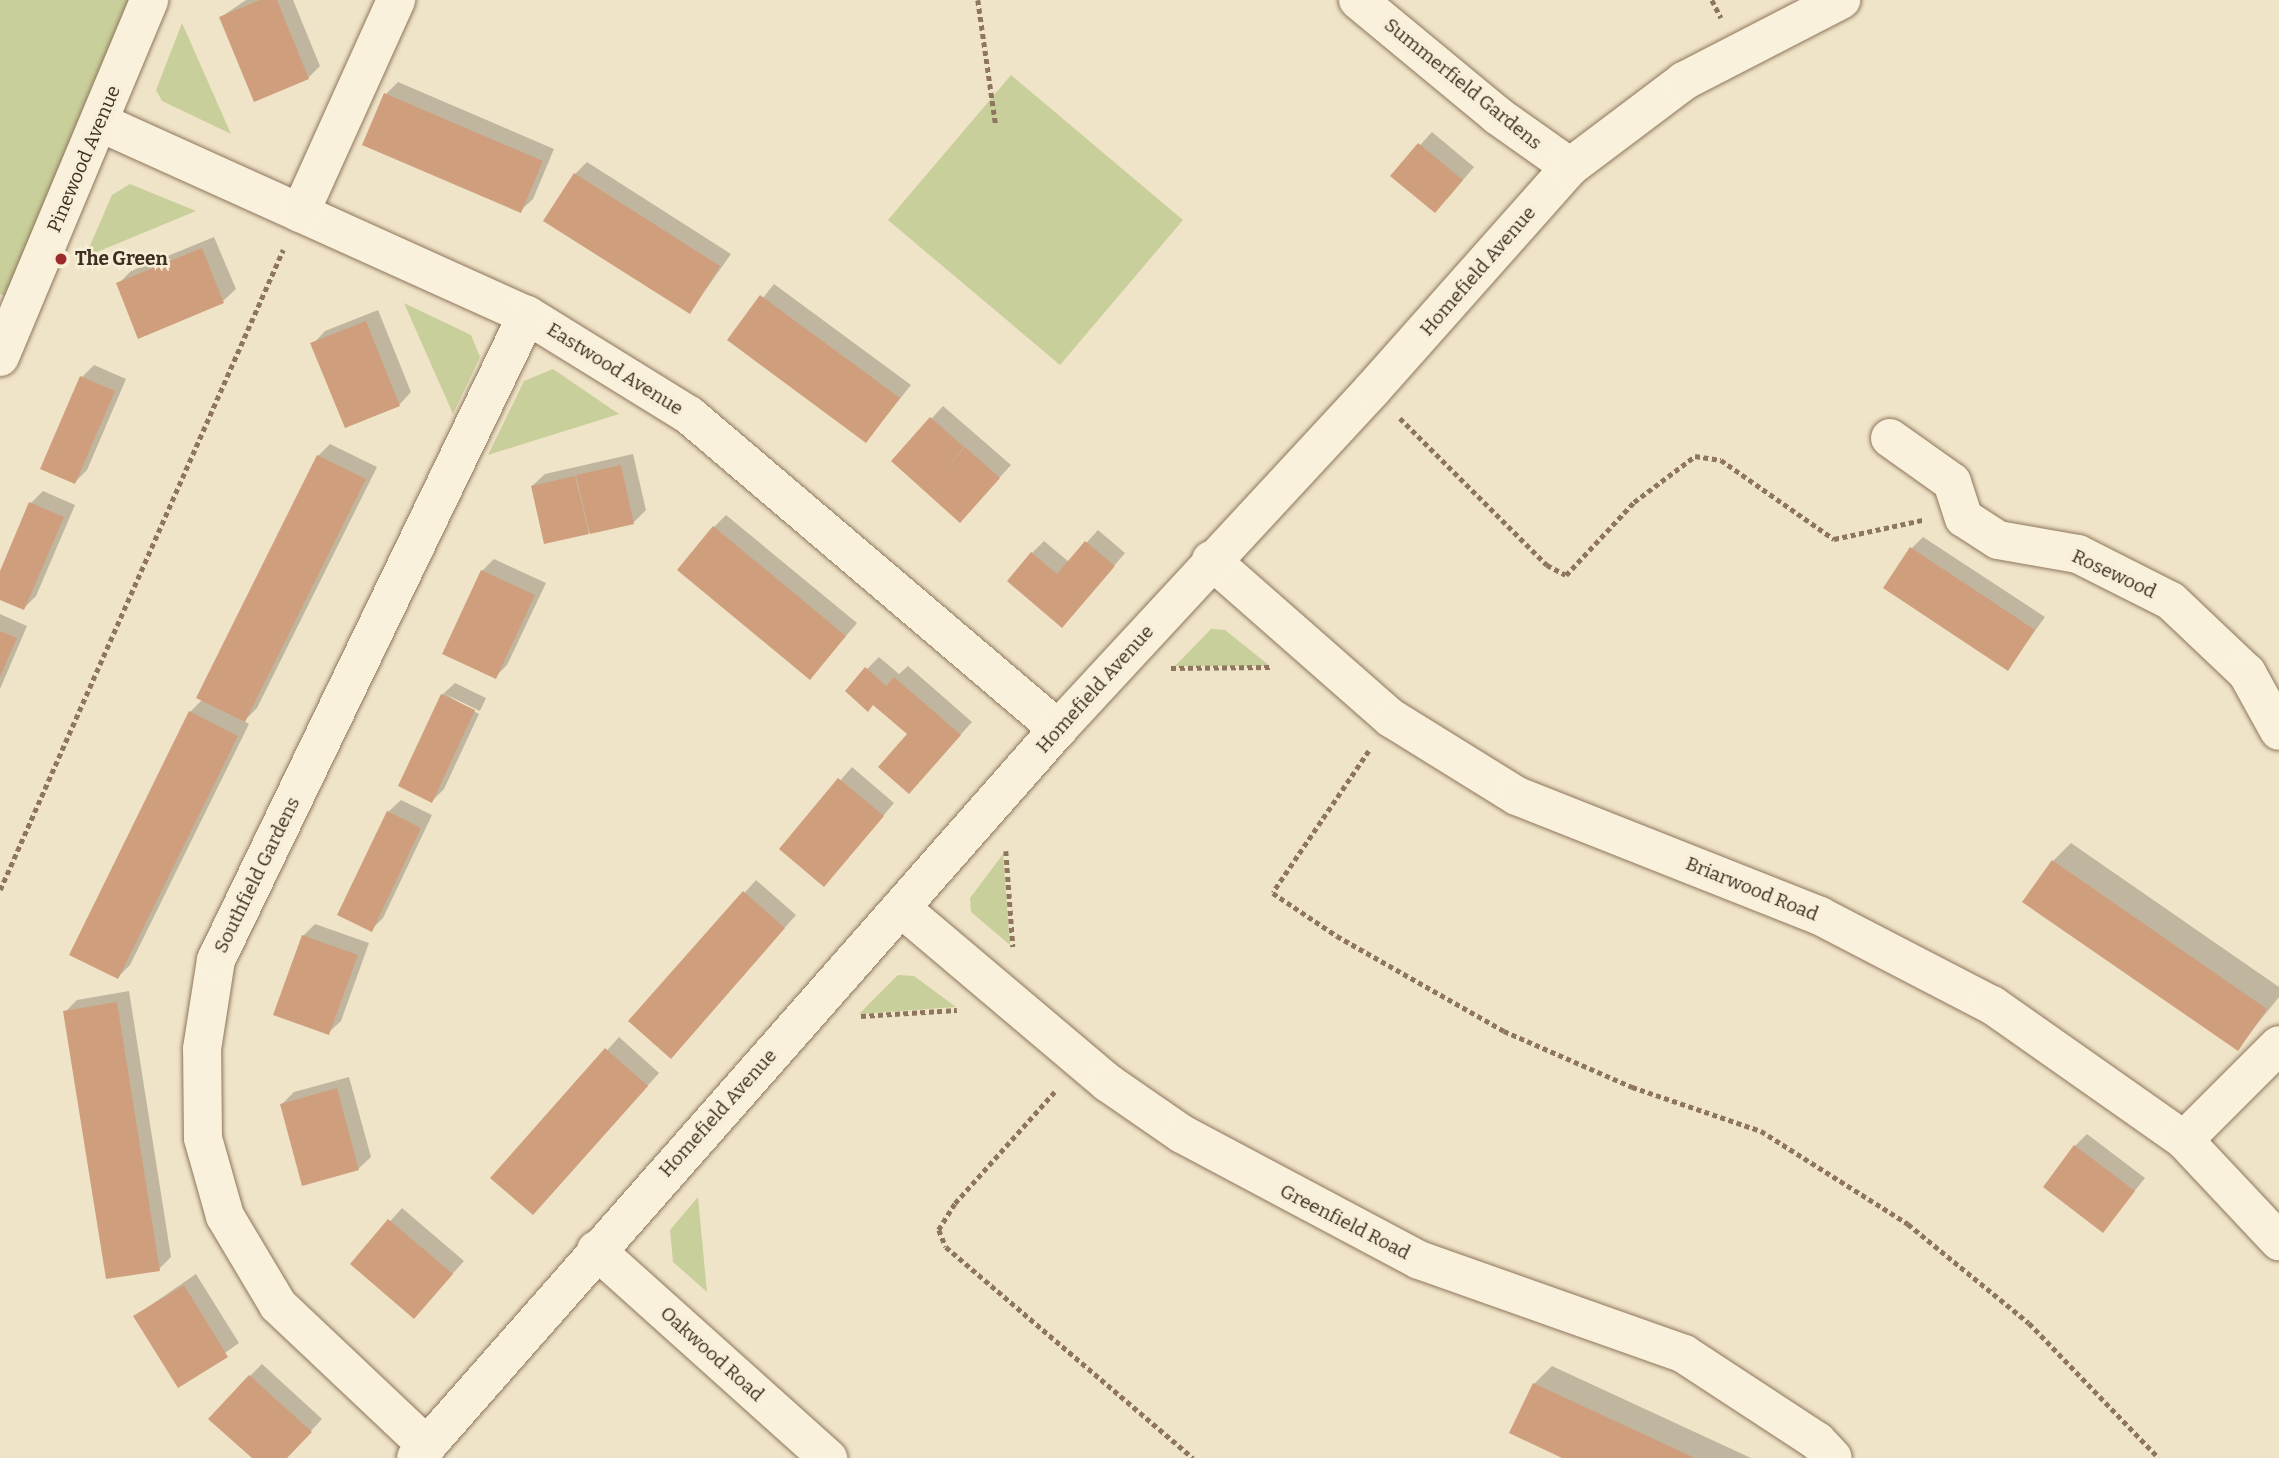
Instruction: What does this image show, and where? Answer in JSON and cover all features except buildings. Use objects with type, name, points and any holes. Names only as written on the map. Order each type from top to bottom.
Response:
[{"type":"street","name":"Pinewood Avenue","points":[[0,357],[10,305],[101,123],[149,0]]},
{"type":"street","points":[[300,213],[396,0]]},
{"type":"street","name":"Summerfield Gardens","points":[[1358,0],[1498,116],[1570,167]]},
{"type":"street","name":"Homefield Avenue","points":[[422,1452],[596,1250],[1058,729],[1211,560],[1372,390],[1570,167],[1684,81],[1841,0]]},
{"type":"street","name":"Eastwood Avenue","points":[[101,123],[527,315],[689,415],[1058,729]]},
{"type":"street","name":"Southfield Gardens","points":[[422,1452],[278,1305],[225,1216],[203,1138],[202,1049],[216,960],[527,315]]},
{"type":"street","points":[[1890,438],[1952,482]]},
{"type":"street","name":"Rosewood","points":[[1952,482],[1964,518],[1998,540],[2078,554],[2171,601],[2247,673],[2279,731]]},
{"type":"street","name":"Briarwood Road","points":[[1211,560],[1391,718],[1517,796],[1820,916],[1992,1004],[2184,1140],[2279,1241]]},
{"type":"street","name":"Greenfield Road","points":[[901,908],[1083,1061],[1182,1134],[1419,1260],[1684,1354],[1817,1441],[1833,1458]]},
{"type":"street","points":[[2184,1140],[2279,1045]]},
{"type":"street","name":"Oakwood Road","points":[[596,1250],[828,1458]]},
{"type":"path","points":[[978,0],[996,126]]},
{"type":"path","points":[[0,890],[300,213]]},
{"type":"path","points":[[1372,390],[1547,565],[1566,575],[1634,502],[1695,457],[1721,460],[1834,539],[1921,522],[1952,482]]},
{"type":"path","points":[[1170,668],[1276,667]]},
{"type":"path","points":[[1391,718],[1273,893],[1337,936],[1504,1031],[1632,1087],[1761,1131],[1908,1224],[2029,1323],[2159,1458]]},
{"type":"path","points":[[1005,848],[1013,951]]},
{"type":"path","points":[[853,1017],[962,1009]]},
{"type":"path","points":[[1083,1061],[955,1204],[939,1230],[946,1247],[1193,1458]]},
{"type":"green space","points":[[0,0],[133,0],[10,298],[0,294]]},
{"type":"green space","points":[[182,23],[231,134],[162,101],[156,90]]},
{"type":"green space","points":[[1011,75],[1183,220],[1060,365],[888,220]]},
{"type":"green space","points":[[130,184],[196,211],[85,257],[112,195]]},
{"type":"green space","points":[[404,303],[471,335],[480,357],[453,414]]},
{"type":"green space","points":[[553,369],[619,414],[488,455],[524,381]]},
{"type":"green space","points":[[1211,629],[1225,630],[1270,666],[1175,666]]},
{"type":"green space","points":[[1003,854],[1010,945],[971,912],[970,898]]},
{"type":"green space","points":[[898,975],[914,976],[956,1007],[859,1014]]},
{"type":"green space","points":[[698,1197],[707,1292],[673,1262],[670,1230]]},
{"type":"place","name":"The Green","points":[[61,259]]}]
